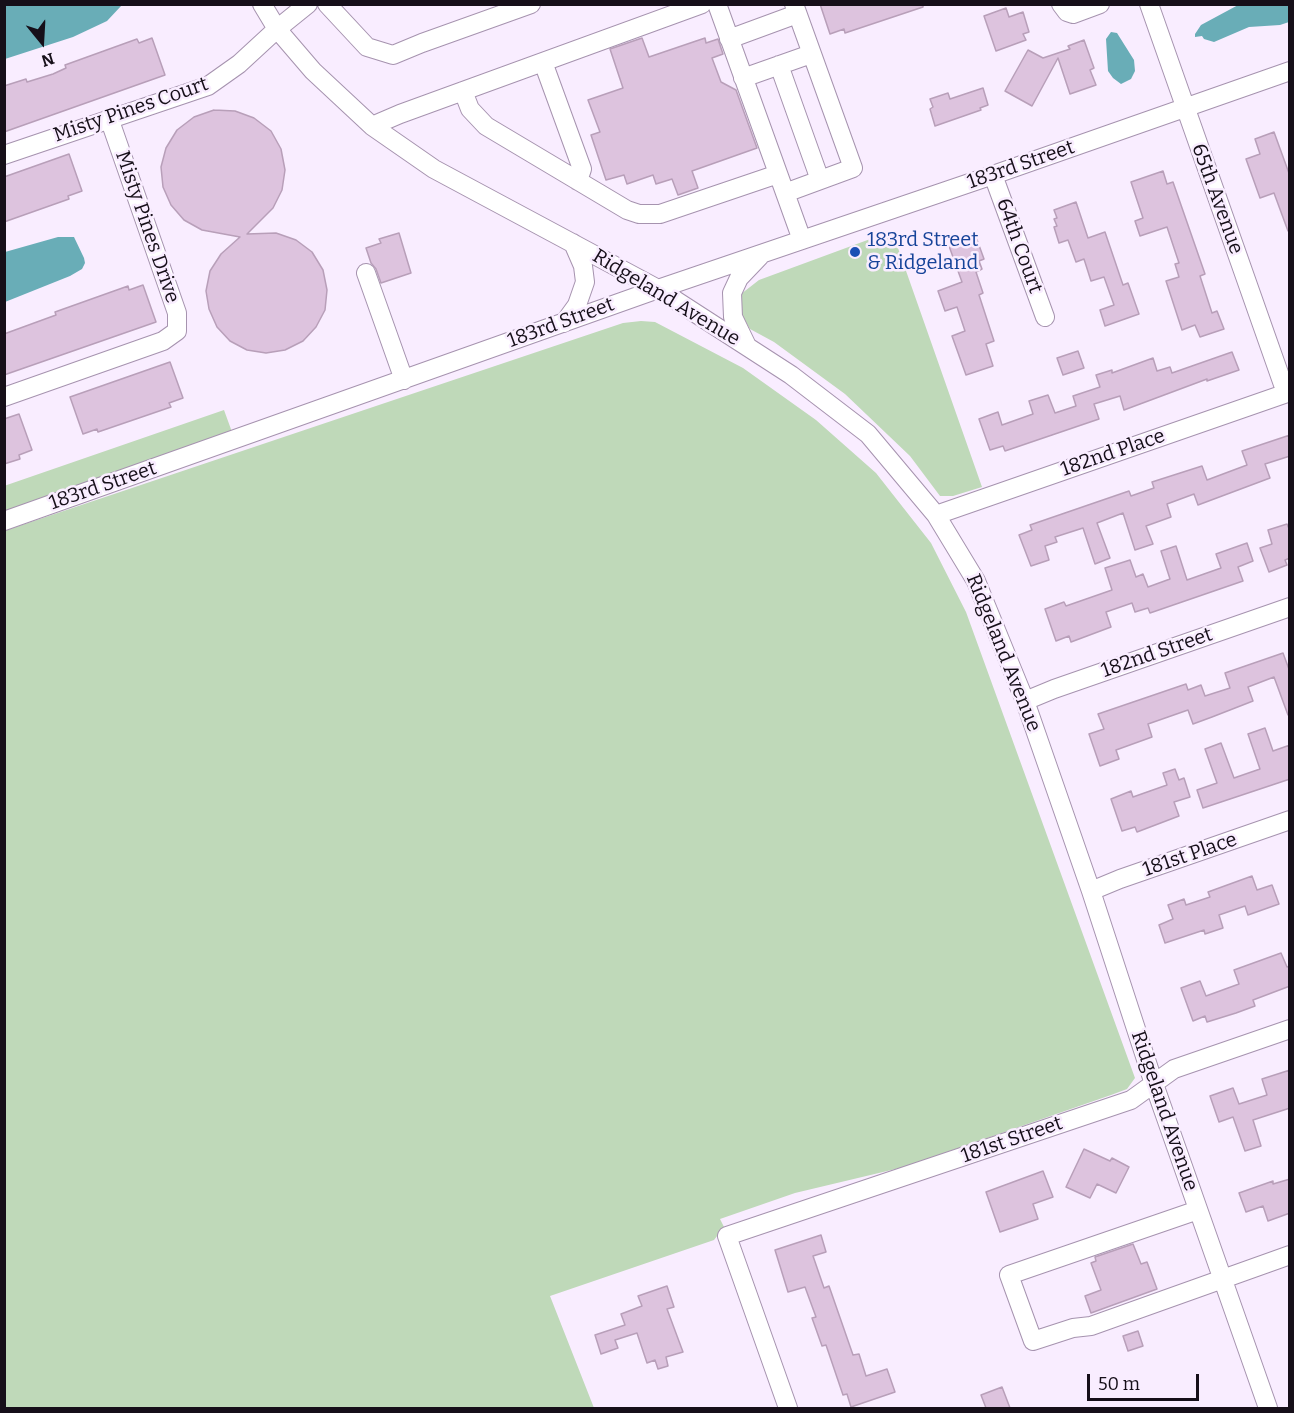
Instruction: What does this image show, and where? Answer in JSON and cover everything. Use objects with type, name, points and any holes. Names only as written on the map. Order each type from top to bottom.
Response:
[{"type":"street","name":"Ridgeland Avenue","points":[[262,4],[277,28],[313,71],[372,126],[434,169],[658,289],[791,375],[868,434],[936,514],[976,581],[1025,701],[1091,891],[1154,1084],[1268,1408]]},
{"type":"street","name":"Misty Pines Court","points":[[4,155],[208,86],[239,64],[277,28],[308,4]]},
{"type":"street","points":[[327,4],[367,47],[393,55],[531,4]]},
{"type":"street","points":[[372,126],[702,4]]},
{"type":"street","points":[[717,4],[802,240]]},
{"type":"street","points":[[1061,4],[1067,12],[1073,14],[1100,4]]},
{"type":"street","name":"65th Avenue","points":[[1149,4],[1288,393]]},
{"type":"street","points":[[729,39],[795,9],[853,168],[785,193]]},
{"type":"street","points":[[744,78],[811,54]]},
{"type":"street","points":[[543,62],[582,169],[578,181]]},
{"type":"street","points":[[779,65],[820,180]]},
{"type":"street","name":"183rd Street","points":[[4,521],[658,289],[1290,71]]},
{"type":"street","points":[[463,91],[470,109],[486,126],[627,210],[649,215],[660,214],[778,174]]},
{"type":"street","name":"Misty Pines Drive","points":[[4,397],[163,341],[177,331],[177,313],[109,118]]},
{"type":"street","name":"64th Court","points":[[993,175],[1045,316]]},
{"type":"street","points":[[564,323],[577,305],[585,282],[583,266],[573,243]]},
{"type":"street","points":[[747,346],[733,317],[732,293],[739,278],[761,254]]},
{"type":"street","points":[[366,273],[404,380]]},
{"type":"street","name":"182nd Place","points":[[936,514],[1288,393]]},
{"type":"street","name":"182nd Street","points":[[1025,701],[1290,607]]},
{"type":"street","name":"181st Place","points":[[1091,891],[1290,820]]},
{"type":"street","name":"181st Street","points":[[788,1408],[727,1236],[1131,1100],[1174,1069],[1290,1029]]},
{"type":"street","points":[[1198,1209],[1009,1275],[1033,1341],[1073,1328],[1091,1326],[1290,1255]]},
{"type":"green space","points":[[892,231],[982,487],[953,496],[940,496],[910,456],[845,394],[774,342],[750,329],[740,312],[741,294],[759,280]]},
{"type":"green space","points":[[655,322],[743,368],[816,420],[876,473],[931,543],[966,612],[1135,1078],[1127,1089],[904,1167],[795,1193],[720,1219],[724,1227],[714,1240],[550,1296],[594,1408],[5,1408],[4,531],[623,323]]},
{"type":"green space","points":[[224,410],[232,432],[5,511],[4,486]]},
{"type":"water","points":[[9,4],[122,5],[107,21],[73,37],[5,59],[5,6]]},
{"type":"water","points":[[1240,4],[1289,5],[1289,22],[1280,25],[1249,27],[1214,42],[1202,36],[1195,37],[1201,25]]},
{"type":"water","points":[[1111,32],[1117,33],[1134,60],[1135,71],[1131,79],[1121,84],[1108,71],[1106,39]]},
{"type":"water","points":[[58,237],[74,237],[84,258],[85,263],[82,269],[5,302],[5,252]]},
{"type":"building","points":[[820,4],[923,4],[923,7],[845,33],[844,29],[830,34]]},
{"type":"building","points":[[1006,8],[1009,17],[1023,12],[1029,32],[1023,34],[1026,40],[996,51],[984,16]]},
{"type":"building","points":[[152,38],[165,75],[4,132],[4,86],[53,74],[66,68],[65,65],[137,39],[139,43]]},
{"type":"building","points":[[642,38],[649,57],[705,38],[706,43],[718,39],[723,54],[712,58],[721,82],[736,90],[757,148],[692,171],[698,188],[678,195],[672,179],[656,184],[653,175],[627,184],[624,175],[606,180],[591,135],[600,132],[588,100],[623,88],[610,49]]},
{"type":"building","points":[[1084,40],[1094,68],[1090,70],[1096,85],[1070,94],[1058,58],[1032,106],[1005,91],[1028,50],[1043,58],[1070,49],[1068,46]]},
{"type":"building","points":[[983,88],[988,105],[980,108],[981,110],[935,126],[930,109],[933,107],[930,99],[948,93],[950,99]]},
{"type":"building","points":[[214,110],[235,111],[254,118],[271,131],[281,149],[285,170],[282,190],[273,208],[247,234],[276,233],[296,240],[312,252],[323,270],[327,290],[325,310],[316,327],[303,341],[285,350],[266,353],[247,350],[230,341],[217,327],[209,309],[206,291],[210,271],[221,254],[240,237],[202,230],[184,220],[171,205],[163,187],[161,167],[166,148],[177,130],[194,117]]},
{"type":"building","points":[[1274,132],[1290,176],[1290,231],[1288,231],[1274,193],[1260,198],[1246,159],[1260,154],[1255,139]]},
{"type":"building","points":[[69,154],[82,191],[68,196],[69,199],[4,222],[4,177]]},
{"type":"building","points":[[1163,171],[1167,184],[1173,182],[1205,274],[1200,276],[1212,313],[1217,311],[1224,329],[1200,337],[1195,325],[1182,330],[1166,281],[1179,277],[1175,264],[1179,263],[1167,227],[1140,236],[1135,221],[1143,218],[1131,182]]},
{"type":"building","points":[[1076,202],[1088,238],[1105,232],[1123,285],[1128,283],[1139,314],[1105,326],[1100,310],[1114,305],[1104,277],[1091,281],[1084,259],[1076,262],[1068,240],[1059,243],[1054,227],[1057,226],[1054,219],[1057,218],[1054,210]]},
{"type":"building","points":[[399,233],[411,273],[381,283],[366,248],[381,243],[379,239]]},
{"type":"building","points":[[976,237],[984,259],[979,261],[982,269],[976,272],[983,293],[979,295],[994,341],[986,344],[993,366],[966,375],[952,336],[965,331],[957,307],[945,311],[938,291],[962,282],[949,246]]},
{"type":"building","points":[[143,285],[156,322],[4,375],[4,334],[56,315],[55,312],[128,286],[129,290]]},
{"type":"building","points":[[1078,351],[1084,368],[1063,375],[1057,358]]},
{"type":"building","points":[[1232,352],[1239,370],[1207,381],[1207,379],[1124,410],[1120,396],[1094,404],[1099,419],[1005,451],[1003,446],[990,450],[979,419],[998,412],[1002,425],[1033,414],[1029,401],[1048,395],[1055,413],[1076,406],[1073,396],[1100,387],[1096,375],[1112,370],[1112,373],[1153,358],[1157,371],[1170,367],[1172,373]]},
{"type":"building","points":[[170,362],[183,398],[169,403],[171,407],[98,432],[97,429],[83,434],[70,397]]},
{"type":"building","points":[[19,414],[32,450],[19,455],[20,459],[4,464],[4,419]]},
{"type":"building","points":[[1290,435],[1290,456],[1265,464],[1270,478],[1198,505],[1194,494],[1167,504],[1171,517],[1146,526],[1153,544],[1135,550],[1123,513],[1097,523],[1110,558],[1095,564],[1083,528],[1055,537],[1057,542],[1045,546],[1049,560],[1031,566],[1019,535],[1032,530],[1030,525],[1129,491],[1131,496],[1154,488],[1152,482],[1202,466],[1207,480],[1247,465],[1242,451]]},
{"type":"building","points":[[1287,524],[1290,531],[1290,558],[1285,560],[1287,565],[1269,572],[1260,548],[1272,544],[1268,530]]},
{"type":"building","points":[[1247,543],[1253,561],[1238,567],[1243,581],[1150,613],[1148,608],[1135,612],[1132,603],[1106,612],[1111,627],[1071,642],[1069,636],[1056,641],[1045,609],[1064,602],[1066,606],[1112,590],[1105,568],[1130,560],[1136,577],[1143,574],[1148,587],[1170,579],[1161,551],[1176,546],[1187,580],[1221,568],[1216,554]]},
{"type":"building","points":[[1283,653],[1290,672],[1290,715],[1288,715],[1274,677],[1248,687],[1253,701],[1212,717],[1193,724],[1188,710],[1148,724],[1152,737],[1116,750],[1119,759],[1100,766],[1089,734],[1104,729],[1098,714],[1186,684],[1188,690],[1201,685],[1205,696],[1230,688],[1225,673]]},
{"type":"building","points":[[1265,728],[1273,751],[1290,745],[1290,779],[1203,808],[1197,790],[1217,783],[1205,749],[1221,743],[1234,778],[1260,769],[1248,734]]},
{"type":"building","points":[[1175,769],[1179,780],[1184,778],[1190,797],[1174,802],[1179,816],[1137,832],[1135,827],[1122,831],[1111,799],[1131,791],[1133,797],[1167,785],[1163,773]]},
{"type":"building","points":[[1252,876],[1257,890],[1272,885],[1279,904],[1248,915],[1245,906],[1219,915],[1223,928],[1205,934],[1204,930],[1165,943],[1159,925],[1173,919],[1168,905],[1184,899],[1186,905],[1210,897],[1208,892]]},
{"type":"building","points":[[1281,953],[1287,967],[1290,966],[1290,986],[1253,1000],[1255,1006],[1236,1013],[1207,1022],[1205,1016],[1193,1021],[1181,988],[1200,981],[1206,996],[1239,984],[1234,970]]},
{"type":"building","points":[[1290,1070],[1290,1108],[1253,1120],[1261,1146],[1245,1151],[1233,1117],[1219,1122],[1210,1096],[1233,1088],[1239,1104],[1267,1095],[1262,1079]]},
{"type":"building","points":[[1084,1149],[1110,1161],[1112,1158],[1129,1167],[1116,1193],[1097,1184],[1090,1198],[1066,1187]]},
{"type":"building","points":[[1043,1171],[1053,1197],[1033,1204],[1038,1219],[1000,1232],[986,1192]]},
{"type":"building","points":[[1290,1179],[1290,1213],[1268,1221],[1263,1206],[1246,1212],[1239,1193],[1273,1181],[1273,1184]]},
{"type":"building","points":[[821,1235],[826,1252],[813,1256],[824,1288],[829,1286],[853,1355],[859,1354],[866,1376],[887,1369],[895,1392],[851,1407],[847,1394],[843,1395],[826,1345],[822,1346],[812,1318],[816,1317],[805,1287],[788,1292],[775,1250]]},
{"type":"building","points":[[1133,1244],[1141,1264],[1147,1262],[1157,1289],[1091,1313],[1085,1296],[1101,1290],[1091,1263],[1096,1261],[1095,1257]]},
{"type":"building","points":[[667,1286],[674,1307],[667,1309],[683,1352],[666,1357],[668,1366],[658,1369],[655,1360],[647,1363],[637,1333],[615,1340],[618,1348],[601,1354],[595,1335],[625,1325],[621,1314],[642,1306],[638,1296]]},
{"type":"building","points":[[1138,1331],[1143,1346],[1128,1351],[1123,1336]]},
{"type":"building","points":[[1002,1387],[1010,1408],[986,1408],[981,1395]]},
{"type":"place","name":"183rd Street & Ridgeland","points":[[855,252]]}]
